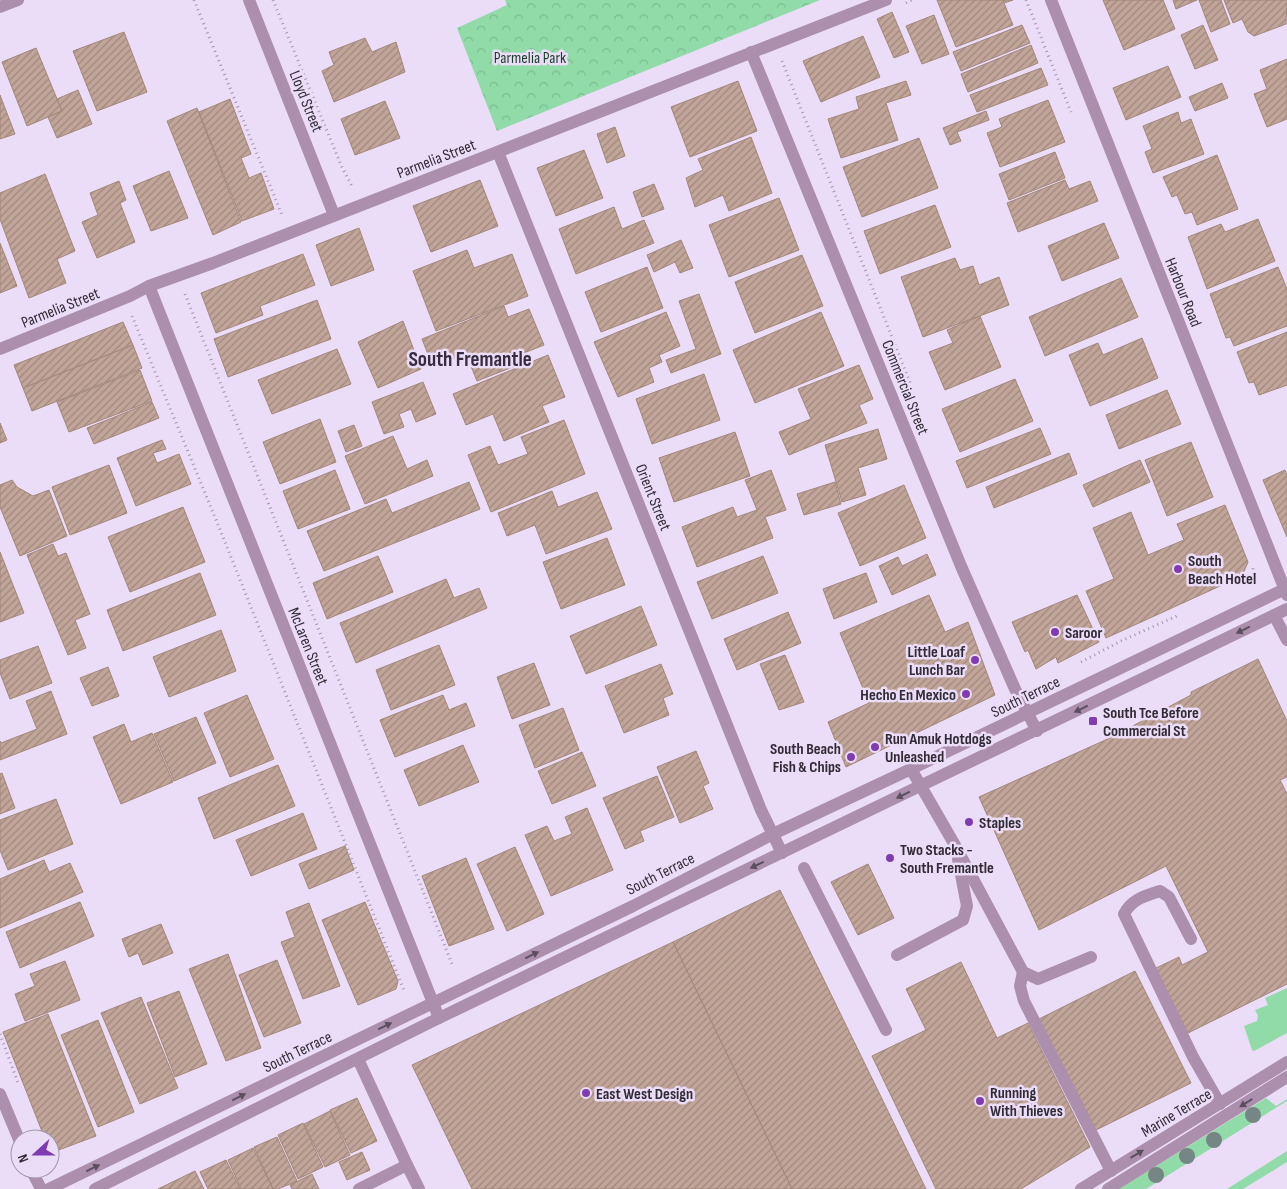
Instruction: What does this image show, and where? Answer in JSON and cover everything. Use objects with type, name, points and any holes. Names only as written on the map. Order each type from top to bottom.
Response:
[{"type":"street","points":[[0,7],[18,0]]},
{"type":"street","name":"Lloyd Street","points":[[249,0],[334,215]]},
{"type":"street","name":"Parmelia Street","points":[[0,349],[130,296],[149,286],[213,263],[886,0]]},
{"type":"street","name":"Harbour Road","points":[[1051,0],[1286,591]]},
{"type":"street","name":"Commercial Street","points":[[751,52],[961,566],[1037,731]]},
{"type":"street","name":"Orient Street","points":[[498,152],[761,810],[782,853]]},
{"type":"street","name":"McLaren Street","points":[[149,286],[440,1018]]},
{"type":"street","name":"South Terrace","points":[[49,1189],[633,906],[773,834],[1286,591]]},
{"type":"street","name":"South Terrace","points":[[94,1189],[440,1018],[1287,609]]},
{"type":"street","points":[[1274,615],[1287,640]]},
{"type":"street","points":[[911,769],[956,847],[1023,972],[1038,979],[1091,957]]},
{"type":"street","points":[[897,955],[963,920],[967,906],[956,847]]},
{"type":"street","points":[[804,868],[886,1030]]},
{"type":"street","points":[[1191,938],[1169,897],[1160,891],[1139,898],[1128,906],[1124,914],[1193,1057],[1220,1104]]},
{"type":"street","points":[[1023,972],[1020,986],[1024,1001],[1111,1171]]},
{"type":"street","points":[[358,1059],[419,1189]]},
{"type":"street","name":"Marine Terrace","points":[[1081,1189],[1287,1062]]},
{"type":"street","name":"Marine Terrace","points":[[1108,1189],[1287,1077]]},
{"type":"street","points":[[0,1094],[15,1129]]},
{"type":"street","points":[[360,1189],[407,1165]]},
{"type":"path","points":[[194,0],[283,217]]},
{"type":"path","points":[[273,0],[341,165],[361,204]]},
{"type":"path","points":[[903,4],[912,0]]},
{"type":"path","points":[[782,56],[782,61],[832,190]]},
{"type":"path","points":[[193,290],[185,294],[452,964]]},
{"type":"path","points":[[129,314],[133,317],[167,399],[405,994]]},
{"type":"path","points":[[1250,582],[1253,574]]},
{"type":"green space","name":"Parmelia Park","points":[[505,0],[820,0],[497,131],[457,28],[507,5]]},
{"type":"green space","points":[[1287,988],[1287,1033],[1254,1051],[1252,1050],[1244,1026],[1257,1021],[1258,1016],[1255,1010],[1268,1005],[1265,998]]},
{"type":"green space","points":[[1266,1098],[1276,1106],[1287,1099],[1287,1101],[1146,1189],[1119,1189]]},
{"type":"green space","points":[[1287,1151],[1287,1162],[1243,1189],[1227,1189]]},
{"type":"building","points":[[937,0],[1013,0],[1004,3],[1013,25],[956,47]]},
{"type":"building","points":[[1103,0],[1163,0],[1175,29],[1124,50]]},
{"type":"building","points":[[1173,0],[1197,0],[1176,9]]},
{"type":"building","points":[[1199,0],[1221,0],[1230,24],[1211,32]]},
{"type":"building","points":[[1224,0],[1287,0],[1286,24],[1254,36],[1248,32],[1242,19],[1233,23]]},
{"type":"building","points":[[892,12],[909,52],[894,58],[877,19]]},
{"type":"building","points":[[934,15],[949,54],[922,64],[906,26]]},
{"type":"building","points":[[1022,25],[1030,43],[961,71],[953,52]]},
{"type":"building","points":[[1203,25],[1218,60],[1195,69],[1181,35]]},
{"type":"building","points":[[124,32],[147,92],[97,111],[73,51]]},
{"type":"building","points":[[863,36],[880,77],[821,102],[803,61]]},
{"type":"building","points":[[365,38],[372,52],[396,42],[405,72],[334,102],[322,71],[334,65],[329,52]]},
{"type":"building","points":[[1031,45],[1038,63],[968,92],[961,74]]},
{"type":"building","points":[[36,48],[62,111],[27,126],[2,62]]},
{"type":"building","points":[[1287,59],[1287,119],[1267,127],[1254,94],[1267,89],[1260,70]]},
{"type":"building","points":[[1168,66],[1181,97],[1126,120],[1113,88]]},
{"type":"building","points":[[1041,68],[1048,85],[977,112],[970,95]]},
{"type":"building","points":[[738,81],[757,131],[690,157],[671,107]]},
{"type":"building","points":[[906,81],[911,95],[886,103],[898,140],[841,158],[828,119],[859,109],[856,97]]},
{"type":"building","points":[[1222,83],[1228,98],[1195,111],[1189,97]]},
{"type":"building","points":[[78,90],[92,124],[57,138],[48,117],[62,111],[57,99]]},
{"type":"building","points":[[0,95],[15,134],[0,139]]},
{"type":"building","points":[[230,99],[251,154],[241,158],[249,178],[261,173],[274,209],[242,221],[199,112]]},
{"type":"building","points":[[1048,100],[1065,142],[1000,167],[987,133],[1002,127],[999,119]]},
{"type":"building","points":[[385,101],[400,138],[355,155],[341,119]]},
{"type":"building","points":[[197,108],[241,222],[213,235],[167,121]]},
{"type":"building","points":[[986,111],[989,120],[957,132],[961,141],[950,145],[943,128]]},
{"type":"building","points":[[1178,112],[1181,123],[1191,119],[1204,154],[1153,173],[1145,152],[1152,149],[1143,126]]},
{"type":"building","points":[[615,127],[625,156],[607,163],[597,134]]},
{"type":"building","points":[[751,137],[772,193],[729,211],[723,195],[695,207],[686,178],[703,170],[698,159]]},
{"type":"building","points":[[919,138],[938,188],[862,217],[843,167]]},
{"type":"building","points":[[584,150],[603,198],[556,216],[537,168]]},
{"type":"building","points":[[1055,152],[1065,178],[1009,200],[999,174]]},
{"type":"building","points":[[1217,155],[1238,209],[1197,225],[1192,212],[1185,214],[1177,195],[1172,197],[1163,177]]},
{"type":"building","points":[[169,171],[188,218],[151,231],[133,186]]},
{"type":"building","points":[[45,174],[75,251],[57,259],[66,283],[29,298],[0,219],[0,193]]},
{"type":"building","points":[[480,180],[498,226],[431,252],[413,206]]},
{"type":"building","points":[[1065,180],[1069,189],[1090,181],[1098,201],[1018,232],[1007,203]]},
{"type":"building","points":[[119,181],[126,200],[120,203],[135,242],[97,258],[82,222],[98,215],[90,193]]},
{"type":"building","points":[[654,184],[664,209],[642,217],[633,192]]},
{"type":"building","points":[[779,198],[799,250],[729,277],[709,225]]},
{"type":"building","points":[[935,205],[951,247],[880,274],[864,231]]},
{"type":"building","points":[[614,207],[622,229],[644,220],[654,243],[576,274],[559,229]]},
{"type":"building","points":[[1258,219],[1275,261],[1207,289],[1188,237],[1221,224],[1225,232]]},
{"type":"building","points":[[1104,223],[1119,258],[1062,281],[1048,246]]},
{"type":"building","points":[[359,228],[374,270],[331,286],[316,245]]},
{"type":"building","points":[[681,240],[693,268],[680,273],[675,262],[654,272],[647,255]]},
{"type":"building","points":[[0,243],[17,286],[0,293]]},
{"type":"building","points":[[467,250],[474,268],[512,254],[528,296],[436,331],[413,271]]},
{"type":"building","points":[[303,254],[315,285],[260,306],[263,315],[216,333],[201,293]]},
{"type":"building","points":[[802,255],[823,306],[755,333],[735,282]]},
{"type":"building","points":[[955,258],[960,270],[973,266],[979,285],[999,277],[1009,305],[923,337],[901,277]]},
{"type":"building","points":[[647,267],[663,308],[601,332],[585,292]]},
{"type":"building","points":[[1278,267],[1287,289],[1287,326],[1234,346],[1230,337],[1226,338],[1210,294]]},
{"type":"building","points":[[1121,278],[1138,317],[1045,356],[1029,317]]},
{"type":"building","points":[[699,294],[721,354],[671,373],[666,360],[696,349],[679,301]]},
{"type":"building","points":[[317,300],[331,339],[228,377],[214,339]]},
{"type":"building","points":[[504,306],[508,317],[529,309],[544,345],[524,353],[528,361],[477,381],[466,354],[433,367],[422,339]]},
{"type":"building","points":[[666,312],[680,346],[659,355],[662,362],[649,368],[654,382],[618,397],[594,342]]},
{"type":"building","points":[[821,312],[844,366],[755,403],[733,350]]},
{"type":"building","points":[[980,316],[1001,367],[945,390],[929,352],[953,343],[947,330]]},
{"type":"building","points":[[403,321],[421,369],[378,388],[358,342]]},
{"type":"building","points":[[123,322],[133,345],[23,388],[14,365]]},
{"type":"building","points":[[1287,332],[1287,385],[1259,395],[1254,382],[1249,383],[1237,352]]},
{"type":"building","points":[[1142,338],[1158,378],[1090,406],[1069,355],[1098,343],[1103,355]]},
{"type":"building","points":[[133,345],[142,368],[32,411],[23,388]]},
{"type":"building","points":[[337,349],[351,384],[272,414],[258,380]]},
{"type":"building","points":[[548,355],[565,397],[542,406],[549,422],[504,441],[493,414],[466,425],[453,394]]},
{"type":"building","points":[[859,365],[873,399],[859,405],[867,423],[789,455],[779,432],[811,419],[798,389]]},
{"type":"building","points":[[140,370],[152,401],[69,432],[57,402]]},
{"type":"building","points":[[704,374],[720,420],[652,444],[636,399]]},
{"type":"building","points":[[1015,379],[1033,421],[960,452],[942,409]]},
{"type":"building","points":[[423,382],[436,414],[416,422],[411,409],[399,414],[404,427],[384,434],[372,402]]},
{"type":"building","points":[[1167,390],[1181,424],[1119,449],[1106,415]]},
{"type":"building","points":[[152,402],[159,418],[94,444],[87,428]]},
{"type":"building","points":[[320,419],[336,462],[280,484],[263,442]]},
{"type":"building","points":[[564,420],[585,474],[491,512],[468,455],[490,446],[498,465],[528,454],[521,437]]},
{"type":"building","points":[[0,423],[7,440],[0,443]]},
{"type":"building","points":[[354,425],[362,446],[346,452],[338,431]]},
{"type":"building","points":[[1040,428],[1051,454],[967,488],[956,461]]},
{"type":"building","points":[[878,429],[887,459],[858,468],[866,495],[842,502],[825,445]]},
{"type":"building","points":[[735,432],[750,476],[674,502],[659,458]]},
{"type":"building","points":[[393,436],[407,469],[427,460],[433,476],[365,504],[345,456]]},
{"type":"building","points":[[162,440],[166,449],[153,453],[157,463],[179,454],[191,484],[136,506],[117,458]]},
{"type":"building","points":[[1191,442],[1213,497],[1167,516],[1145,460]]},
{"type":"building","points":[[1069,453],[1077,474],[994,508],[986,487]]},
{"type":"building","points":[[1140,460],[1150,482],[1093,507],[1083,485]]},
{"type":"building","points":[[109,465],[127,513],[70,535],[52,487]]},
{"type":"building","points":[[335,470],[350,509],[298,529],[283,491]]},
{"type":"building","points":[[771,470],[786,510],[765,517],[773,538],[697,567],[682,527],[733,507],[737,517],[757,510],[745,480]]},
{"type":"building","points":[[1285,470],[1287,476],[1287,537],[1263,480]]},
{"type":"building","points":[[12,480],[17,487],[33,496],[49,490],[67,536],[20,556],[0,507],[0,485]]},
{"type":"building","points":[[469,482],[480,509],[324,571],[307,531],[386,499],[392,513]]},
{"type":"building","points":[[835,482],[841,504],[804,515],[797,494]]},
{"type":"building","points":[[904,485],[926,538],[860,566],[838,513]]},
{"type":"building","points":[[552,491],[558,507],[597,492],[612,529],[546,554],[535,525],[507,536],[498,513]]},
{"type":"building","name":"South Beach Hotel","points":[[1225,505],[1248,562],[1242,576],[1106,638],[1086,591],[1114,579],[1093,528],[1131,512],[1148,555],[1184,540],[1177,524]]},
{"type":"building","points":[[183,507],[205,562],[130,592],[108,537]]},
{"type":"building","points":[[607,538],[625,585],[561,609],[543,562]]},
{"type":"building","points":[[53,544],[58,556],[66,553],[90,614],[75,620],[86,648],[68,655],[27,555]]},
{"type":"building","points":[[0,552],[24,613],[0,622]]},
{"type":"building","points":[[927,554],[936,575],[892,595],[879,566],[898,557],[902,566]]},
{"type":"building","points":[[378,556],[393,592],[327,619],[313,583]]},
{"type":"building","points":[[763,556],[778,593],[712,619],[697,582]]},
{"type":"building","points":[[200,573],[216,615],[123,651],[107,610]]},
{"type":"building","points":[[866,573],[877,602],[834,619],[823,589]]},
{"type":"building","points":[[446,579],[454,598],[479,588],[487,608],[356,663],[340,623]]},
{"type":"building","points":[[929,595],[945,632],[968,622],[995,695],[846,767],[828,722],[869,703],[840,633]]},
{"type":"building","name":"Saroor","points":[[1077,595],[1099,642],[1058,663],[1056,657],[1036,669],[1028,650],[1025,652],[1012,622]]},
{"type":"building","points":[[641,606],[657,645],[586,674],[570,636]]},
{"type":"building","points":[[788,612],[801,643],[737,670],[724,639]]},
{"type":"building","points":[[221,630],[236,671],[169,697],[153,657]]},
{"type":"building","points":[[439,645],[455,685],[391,710],[376,670]]},
{"type":"building","points":[[38,646],[52,683],[10,699],[0,673],[0,660]]},
{"type":"building","points":[[785,655],[804,702],[779,710],[760,664]]},
{"type":"building","points":[[1258,659],[1287,721],[1287,777],[1280,780],[1287,794],[1287,984],[1188,1033],[1154,969],[1179,957],[1182,965],[1208,952],[1166,866],[1039,930],[979,797],[1112,737],[1191,695],[1191,692]]},
{"type":"building","points":[[534,663],[550,705],[512,719],[497,677]]},
{"type":"building","points":[[661,664],[673,694],[663,698],[669,715],[624,733],[605,686]]},
{"type":"building","points":[[108,667],[119,696],[92,706],[80,678]]},
{"type":"building","points":[[51,691],[67,734],[0,760],[0,741],[1,743],[37,729],[26,701]]},
{"type":"building","points":[[247,695],[274,759],[230,777],[204,713]]},
{"type":"building","points":[[443,695],[449,710],[466,703],[475,726],[395,757],[380,720]]},
{"type":"building","points":[[563,708],[579,750],[535,768],[519,725]]},
{"type":"building","points":[[196,717],[216,763],[174,781],[154,734]]},
{"type":"building","points":[[124,724],[131,742],[152,733],[173,782],[121,804],[93,737]]},
{"type":"building","points":[[463,745],[479,782],[419,806],[404,770]]},
{"type":"building","points":[[696,751],[709,783],[703,786],[713,809],[680,823],[657,767]]},
{"type":"building","points":[[582,752],[596,786],[552,804],[538,771]]},
{"type":"building","points":[[278,765],[295,806],[214,839],[198,798]]},
{"type":"building","points":[[2,773],[15,808],[0,814],[0,774]]},
{"type":"building","points":[[657,776],[674,817],[640,831],[644,841],[625,849],[603,798]]},
{"type":"building","points":[[56,799],[73,844],[8,870],[0,850],[0,820]]},
{"type":"building","points":[[587,808],[613,870],[551,896],[525,835],[547,826],[554,841],[572,834],[565,817]]},
{"type":"building","points":[[303,813],[317,849],[251,876],[236,840]]},
{"type":"building","points":[[345,846],[354,870],[309,889],[299,864]]},
{"type":"building","points":[[515,847],[544,914],[507,931],[477,864]]},
{"type":"building","points":[[466,858],[494,929],[449,946],[422,876]]},
{"type":"building","points":[[44,860],[49,872],[70,863],[83,892],[0,928],[0,879]]},
{"type":"building","points":[[868,864],[894,918],[858,935],[831,882]]},
{"type":"building","points":[[780,890],[926,1189],[792,1189],[673,942]]},
{"type":"building","points":[[80,902],[94,936],[20,968],[6,932]]},
{"type":"building","points":[[365,902],[398,981],[396,989],[358,1005],[322,920]]},
{"type":"building","points":[[309,903],[340,986],[303,999],[281,942],[295,937],[286,912]]},
{"type":"building","points":[[161,924],[173,953],[143,965],[138,953],[129,957],[122,939]]},
{"type":"building","name":"East West Design","points":[[673,942],[792,1189],[472,1189],[412,1065]]},
{"type":"building","points":[[228,954],[261,1048],[226,1061],[189,969]]},
{"type":"building","points":[[277,960],[301,1023],[264,1037],[239,975]]},
{"type":"building","points":[[65,961],[80,1000],[25,1021],[15,994],[35,986],[30,974]]},
{"type":"building","name":"Running With Thieves","points":[[961,962],[997,1038],[1028,1023],[1090,1147],[1021,1189],[936,1189],[872,1056],[926,1030],[906,989]]},
{"type":"building","points":[[1135,971],[1191,1083],[1094,1131],[1039,1019]]},
{"type":"building","points":[[179,991],[207,1064],[175,1077],[147,1003]]},
{"type":"building","points":[[141,997],[178,1088],[140,1104],[101,1013]]},
{"type":"building","points":[[48,1014],[96,1136],[60,1150],[60,1129],[41,1129],[3,1032]]},
{"type":"building","points":[[98,1020],[134,1112],[98,1127],[61,1035]]},
{"type":"building","points":[[357,1098],[377,1141],[351,1153],[330,1110]]},
{"type":"building","points":[[330,1111],[350,1155],[325,1167],[304,1124]]},
{"type":"building","points":[[303,1123],[323,1167],[298,1179],[278,1135]]},
{"type":"building","points":[[277,1137],[297,1181],[278,1189],[273,1189],[254,1147]]},
{"type":"building","points":[[253,1148],[273,1189],[241,1189],[228,1160]]},
{"type":"building","points":[[362,1152],[370,1170],[347,1180],[339,1162]]},
{"type":"building","points":[[226,1160],[240,1189],[208,1189],[200,1172]]},
{"type":"building","points":[[195,1171],[204,1189],[158,1189]]},
{"type":"building","points":[[312,1174],[319,1189],[292,1189],[290,1185]]},
{"type":"place","name":"South Beach Hotel","points":[[1178,569]]},
{"type":"place","name":"Saroor","points":[[1055,632]]},
{"type":"place","name":"Little Loaf Lunch Bar","points":[[975,660]]},
{"type":"place","name":"Hecho En Mexico","points":[[966,694]]},
{"type":"place","name":"South Tce Before Commercial St","points":[[1093,721]]},
{"type":"place","name":"Run Amuk Hotdogs Unleashed","points":[[875,747]]},
{"type":"place","name":"South Beach Fish & Chips","points":[[851,757]]},
{"type":"place","name":"Staples","points":[[969,822]]},
{"type":"place","name":"Two Stacks - South Fremantle","points":[[890,858]]},
{"type":"place","name":"East West Design","points":[[586,1093]]},
{"type":"place","name":"Running With Thieves","points":[[980,1101]]},
{"type":"district","name":"South Fremantle","points":[[470,359]]}]
